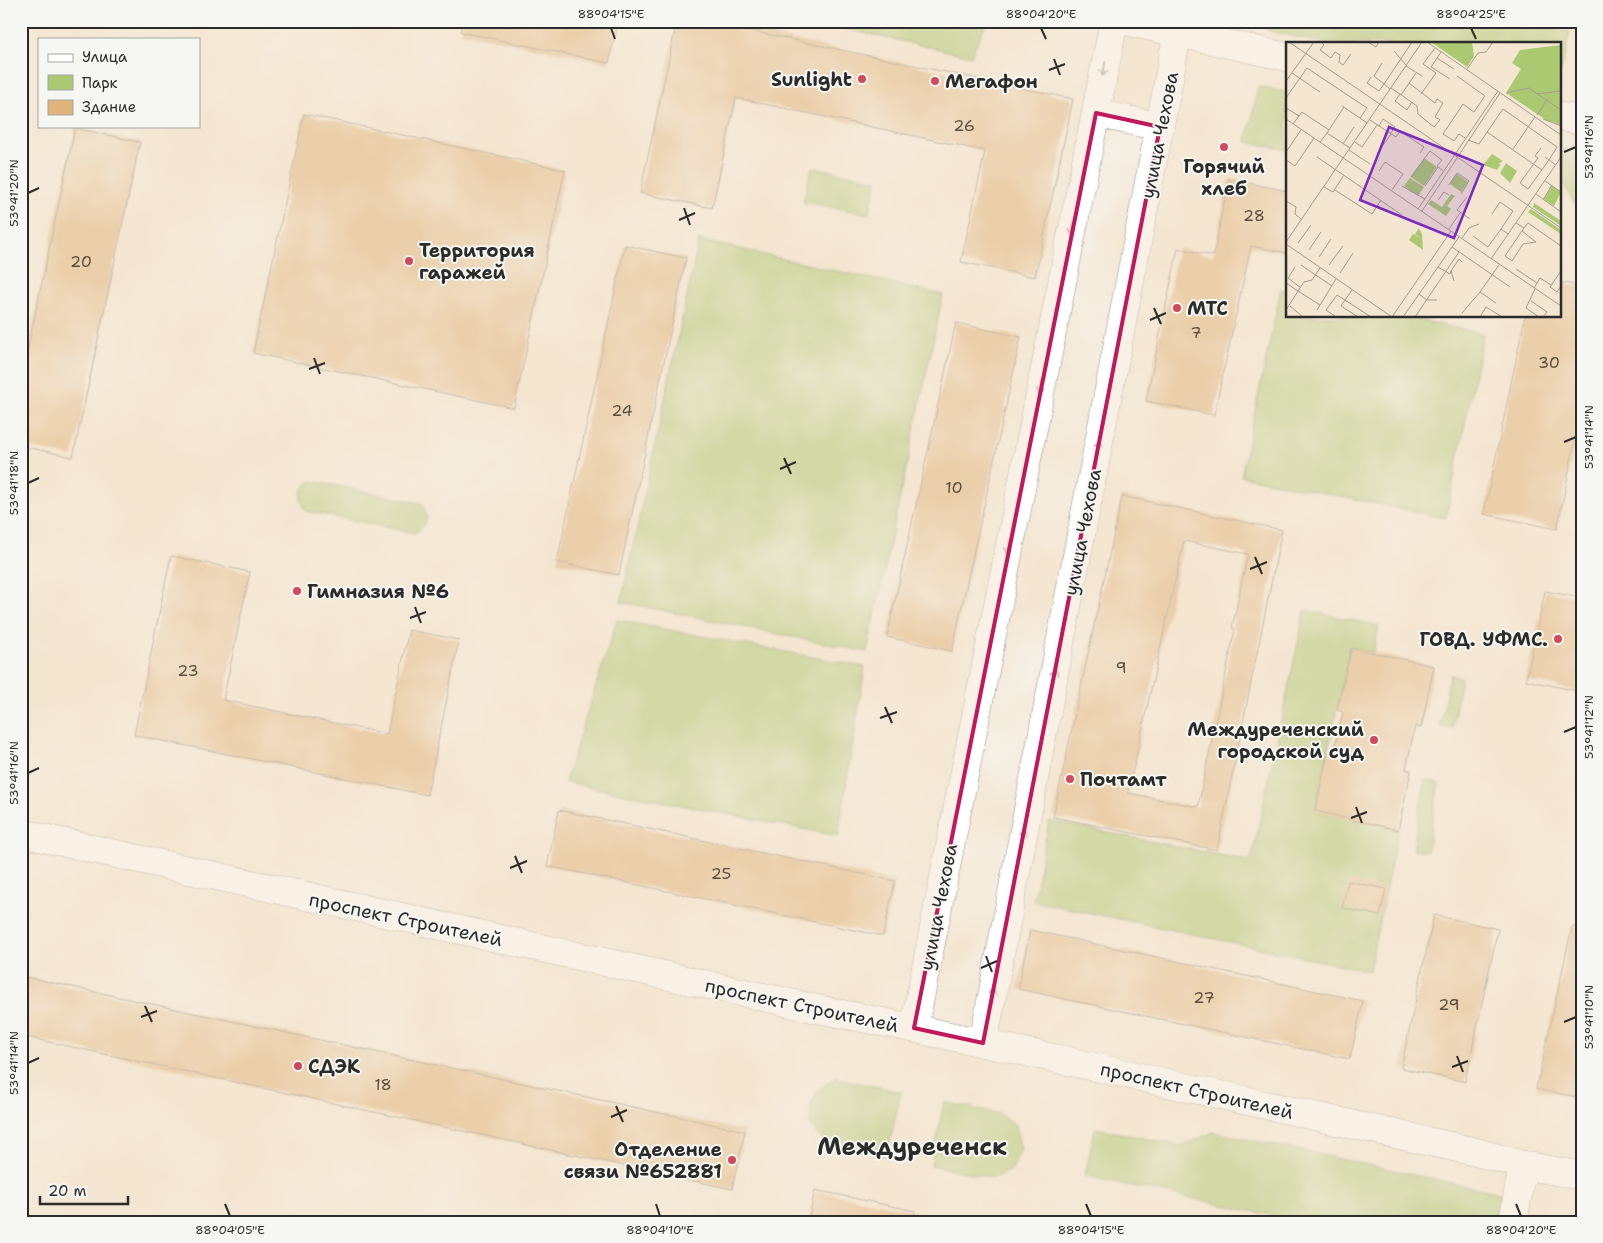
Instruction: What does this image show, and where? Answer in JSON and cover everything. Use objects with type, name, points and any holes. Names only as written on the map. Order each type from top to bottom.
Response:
[{"type":"street","name":"улица Чехова","points":[[914,1028],[1114,21]]},
{"type":"street","points":[[1125,21],[1179,27],[1286,57]]},
{"type":"street","name":"улица Чехова","points":[[983,1043],[1179,27]]},
{"type":"street","points":[[1096,113],[1160,127]]},
{"type":"street","points":[[1560,116],[1582,121]]},
{"type":"street","name":"проспект Строителей","points":[[21,833],[794,1004],[983,1043],[1476,1152],[1523,1165],[1582,1176]]},
{"type":"street","points":[[1513,1222],[1523,1165]]},
{"type":"highlighted area","points":[[1096,113],[1160,127],[983,1043],[914,1028]]},
{"type":"green space","points":[[808,21],[891,21],[908,27],[929,25],[935,21],[987,21],[971,56]]},
{"type":"green space","points":[[1268,21],[1517,21],[1570,32],[1560,76],[1560,42],[1317,42],[1266,30]]},
{"type":"green space","points":[[1258,87],[1286,92],[1286,150],[1247,142]]},
{"type":"green space","points":[[1564,148],[1582,151],[1582,215],[1560,180]]},
{"type":"green space","points":[[812,167],[877,180],[869,214],[803,202]]},
{"type":"green space","points":[[699,240],[943,295],[867,652],[621,602]]},
{"type":"green space","points":[[1281,289],[1286,291],[1286,318],[1411,318],[1483,334],[1446,518],[1241,476]]},
{"type":"green space","points":[[312,481],[421,503],[426,512],[425,523],[415,533],[306,511],[301,494],[307,484]]},
{"type":"green space","points":[[1305,610],[1379,626],[1373,653],[1350,648],[1315,811],[1398,830],[1369,971],[1033,901],[1049,821],[1250,861]]},
{"type":"green space","points":[[617,620],[865,667],[838,836],[565,782]]},
{"type":"green space","points":[[1450,675],[1461,677],[1452,729],[1440,726]]},
{"type":"green space","points":[[1425,780],[1439,783],[1427,851],[1413,849]]},
{"type":"green space","points":[[836,1078],[901,1092],[887,1156],[825,1142],[810,1126],[811,1105],[818,1090]]},
{"type":"green space","points":[[944,1102],[1000,1114],[1015,1125],[1021,1149],[1012,1169],[995,1178],[931,1165]]},
{"type":"green space","points":[[1095,1128],[1182,1146],[1213,1132],[1500,1193],[1494,1222],[1304,1222],[1085,1176]]},
{"type":"building","points":[[462,21],[618,21],[609,63],[461,32]]},
{"type":"building","points":[[677,21],[705,21],[1073,99],[1035,277],[961,262],[985,151],[736,98],[712,208],[640,193]]},
{"type":"building","name":"Территория гаражей","points":[[304,114],[565,170],[514,408],[253,353]]},
{"type":"building","points":[[75,128],[140,142],[73,457],[21,446],[21,380]]},
{"type":"building","points":[[1229,179],[1286,191],[1286,253],[1251,246],[1214,415],[1146,401],[1178,248],[1213,256]]},
{"type":"building","points":[[625,245],[686,258],[619,575],[557,562]]},
{"type":"building","points":[[1560,282],[1582,286],[1582,408],[1557,529],[1484,514],[1525,318],[1560,318]]},
{"type":"building","points":[[956,323],[1021,337],[952,651],[887,637]]},
{"type":"building","points":[[1122,496],[1282,530],[1217,850],[1053,817]],"holes":[[[1184,541],[1248,554],[1232,628],[1235,629],[1198,807],[1128,793]]]},
{"type":"building","points":[[171,556],[250,572],[223,700],[387,734],[409,630],[459,640],[427,795],[134,735]]},
{"type":"building","name":"ГОВД. УФМС.","points":[[1545,591],[1582,598],[1582,692],[1526,680]]},
{"type":"building","name":"Междуреченский городской суд","points":[[1351,648],[1434,666],[1421,728],[1415,726],[1406,769],[1411,771],[1398,830],[1315,811],[1328,752],[1333,754],[1343,712],[1337,710]]},
{"type":"building","points":[[559,810],[895,881],[883,936],[547,866]]},
{"type":"building","points":[[1348,881],[1386,889],[1380,916],[1342,908]]},
{"type":"building","points":[[1434,915],[1498,929],[1465,1082],[1401,1068]]},
{"type":"building","points":[[1572,927],[1582,928],[1582,1098],[1536,1089]]},
{"type":"building","points":[[1030,930],[1363,1001],[1350,1059],[1018,989]]},
{"type":"building","points":[[21,976],[745,1131],[732,1189],[21,1036]]},
{"type":"building","points":[[815,1190],[915,1211],[914,1222],[808,1222]]},
{"type":"place","name":"Sunlight","points":[[862,79]]},
{"type":"place","name":"Мегафон","points":[[935,81]]},
{"type":"place","name":"Горячий хлеб","points":[[1224,147]]},
{"type":"place","name":"Территория гаражей","points":[[409,261]]},
{"type":"place","name":"МТС","points":[[1177,308]]},
{"type":"place","name":"Гимназия №6","points":[[297,591]]},
{"type":"place","name":"ГОВД. УФМС.","points":[[1558,639]]},
{"type":"place","name":"Междуреченский городской суд","points":[[1374,740]]},
{"type":"place","name":"Почтамт","points":[[1070,779]]},
{"type":"place","name":"СДЭК","points":[[298,1066]]},
{"type":"place","name":"Отделение связи №652881","points":[[732,1160]]},
{"type":"district","name":"Междуреченск","points":[[912,1147]]}]
